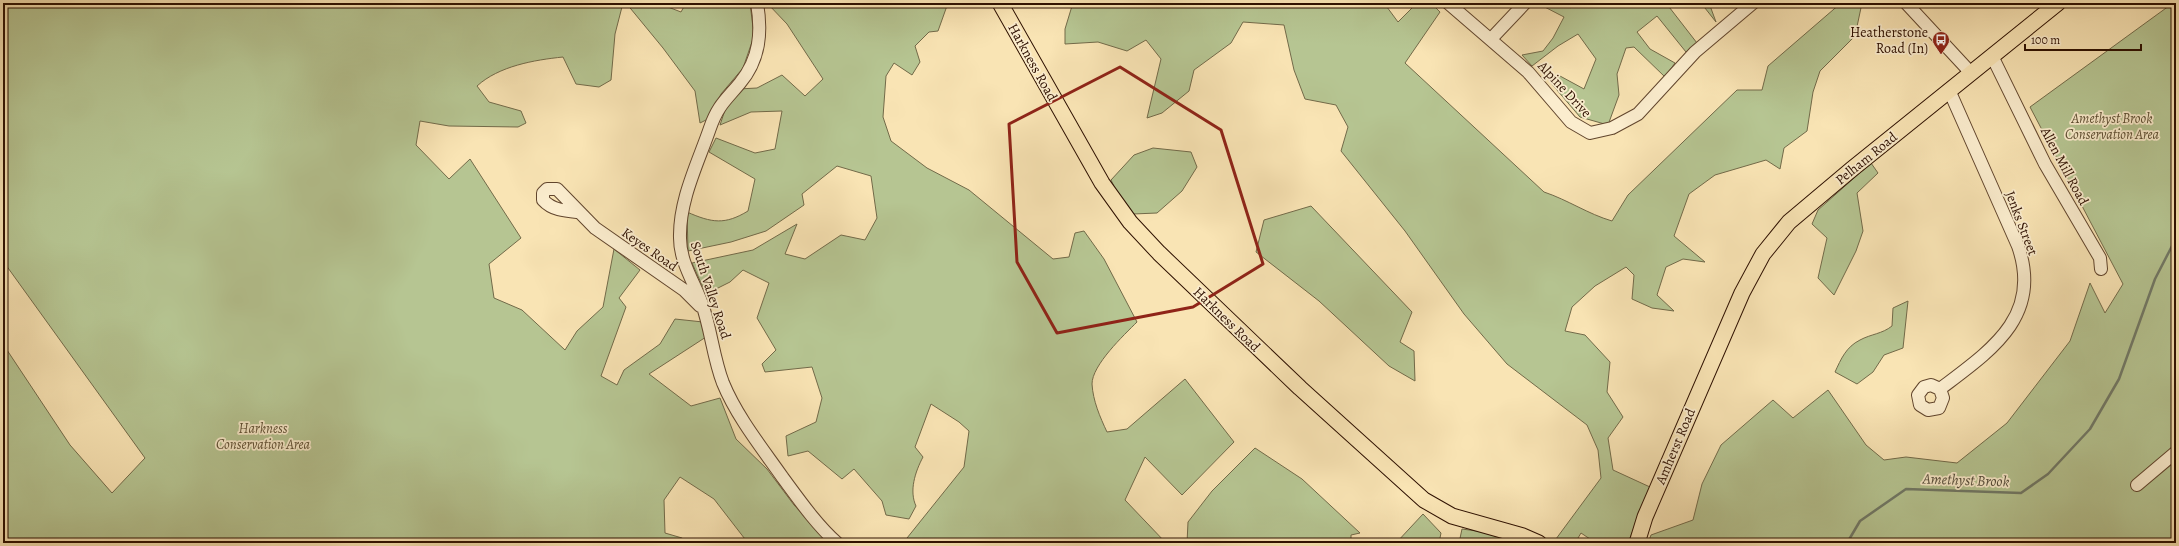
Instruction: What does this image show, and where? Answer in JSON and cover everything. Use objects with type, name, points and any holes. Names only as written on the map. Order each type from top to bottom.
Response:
[{"type":"main road","name":"Harkness Road","points":[[1000,3],[1102,183],[1127,218],[1159,253],[1300,388],[1424,500],[1452,516],[1523,536],[1539,543]]},
{"type":"main road","name":"Pelham Road","points":[[1717,350],[1751,274],[1763,254],[1782,230],[1852,169],[2058,3]]},
{"type":"main road","name":"Amherst Road","points":[[1637,543],[1645,517],[1717,350]]},
{"type":"street","name":"South Valley Road","points":[[756,3],[760,33],[756,58],[747,73],[724,100],[717,111],[692,178],[682,212],[680,234],[682,255],[705,311],[721,376],[734,404],[802,504],[837,543]]},
{"type":"street","name":"Alpine Drive","points":[[1448,3],[1528,72],[1571,122],[1586,132],[1594,133],[1621,124],[1638,114],[1695,52],[1753,3]]},
{"type":"street","points":[[1491,39],[1525,3]]},
{"type":"street","points":[[1906,3],[1971,73]]},
{"type":"street","name":"Allen Mill Road","points":[[1992,56],[2045,164],[2100,258],[2101,269]]},
{"type":"street","name":"Jenks Street","points":[[1940,389],[1984,355],[2005,335],[2019,309],[2024,279],[2018,246],[1949,90]]},
{"type":"street","name":"Keyes Road","points":[[577,212],[603,235],[688,293],[705,311]]},
{"type":"street","points":[[2137,485],[2176,452]]},
{"type":"highlighted area","points":[[1120,67],[1221,130],[1263,264],[1193,307],[1057,333],[1017,262],[1009,124]]},
{"type":"green space","name":"Harkness Conservation Area","points":[[3,3],[623,3],[615,34],[611,80],[599,87],[576,84],[563,57],[517,65],[496,73],[477,86],[489,102],[521,111],[526,123],[518,127],[449,126],[420,121],[416,145],[449,179],[470,159],[521,238],[489,264],[494,298],[522,310],[565,350],[577,331],[603,307],[614,249],[640,270],[619,298],[626,307],[601,376],[617,385],[624,370],[660,344],[675,319],[703,322],[706,337],[649,374],[691,406],[720,398],[736,439],[767,469],[794,505],[830,543],[748,543],[714,499],[680,477],[664,500],[665,533],[682,538],[688,543],[3,543],[3,344],[70,445],[112,493],[145,458],[3,261]]},
{"type":"green space","points":[[626,3],[665,3],[668,7],[681,12],[686,3],[750,3],[754,36],[743,68],[721,94],[710,118],[700,123],[695,91],[663,48]]},
{"type":"green space","points":[[767,3],[948,3],[938,31],[929,32],[915,46],[920,62],[912,75],[894,63],[886,76],[883,117],[891,141],[927,168],[969,190],[1053,259],[1069,257],[1075,233],[1084,231],[1104,259],[1137,322],[1124,334],[1103,359],[1093,376],[1092,384],[1095,403],[1107,432],[1127,429],[1185,379],[1234,442],[1182,495],[1145,457],[1125,500],[1166,543],[903,543],[964,467],[969,431],[959,422],[931,404],[915,447],[923,457],[913,488],[916,506],[909,519],[886,515],[882,501],[854,469],[842,479],[808,451],[788,456],[786,436],[816,422],[822,398],[812,367],[765,372],[762,364],[776,350],[757,318],[769,283],[743,270],[730,282],[706,294],[692,263],[753,250],[797,224],[785,254],[805,259],[841,235],[865,240],[877,218],[871,176],[837,166],[802,194],[804,205],[766,231],[731,242],[688,251],[687,212],[718,221],[732,219],[748,211],[755,179],[709,152],[716,138],[755,153],[775,149],[782,111],[751,112],[720,125],[726,107],[738,89],[757,88],[782,75],[805,96],[823,79],[787,24]]},
{"type":"green space","points":[[1070,3],[1384,3],[1398,22],[1417,3],[1431,3],[1440,12],[1405,63],[1544,192],[1612,221],[1628,195],[1737,90],[1762,90],[1768,66],[1841,3],[1862,3],[1855,36],[1820,71],[1813,92],[1807,131],[1784,148],[1780,169],[1766,160],[1715,175],[1689,194],[1674,236],[1705,262],[1683,259],[1666,267],[1657,295],[1674,311],[1652,308],[1632,299],[1634,275],[1626,267],[1595,286],[1572,307],[1565,331],[1585,335],[1610,362],[1607,392],[1623,417],[1608,438],[1613,470],[1650,487],[1628,543],[1596,543],[1581,533],[1575,543],[1553,543],[1601,478],[1598,450],[1587,425],[1507,364],[1464,314],[1405,231],[1341,151],[1348,127],[1336,105],[1305,99],[1294,70],[1284,25],[1243,22],[1231,43],[1194,70],[1189,91],[1162,113],[1147,118],[1161,59],[1146,40],[1127,51],[1098,42],[1065,44],[1065,29],[1072,6]]},
{"type":"green space","points":[[1537,3],[1564,3],[1571,8],[1576,3],[1666,3],[1697,43],[1686,52],[1657,16],[1637,32],[1650,49],[1675,63],[1665,77],[1634,47],[1626,48],[1617,74],[1619,95],[1608,125],[1580,117],[1551,83],[1560,76],[1584,89],[1596,59],[1578,34],[1558,46],[1532,66],[1522,55],[1543,51],[1553,38],[1564,17]]},
{"type":"green space","points":[[1701,3],[1709,3],[1716,22]]},
{"type":"green space","name":"Amethyst Brook Conservation Area","points":[[2173,3],[2176,3],[2176,543],[1648,543],[1651,535],[1693,520],[1702,484],[1721,445],[1773,400],[1793,418],[1828,390],[1866,445],[1884,460],[1906,457],[1957,463],[2007,423],[2070,341],[2090,283],[2105,313],[2123,284],[2030,107]]},
{"type":"green space","points":[[1153,148],[1191,152],[1197,167],[1182,191],[1157,213],[1133,214],[1123,205],[1111,180],[1134,155]]},
{"type":"green space","points":[[1871,163],[1878,173],[1857,193],[1863,231],[1856,251],[1834,295],[1818,278],[1827,238],[1812,224],[1818,210]]},
{"type":"green space","points":[[1311,206],[1412,312],[1400,342],[1414,351],[1415,381],[1389,366],[1319,301],[1256,252],[1264,220]]},
{"type":"green space","points":[[1908,301],[1903,348],[1884,355],[1873,372],[1857,384],[1835,372],[1842,358],[1851,346],[1868,336],[1884,331],[1892,326],[1893,308]]},
{"type":"green space","points":[[1255,448],[1302,479],[1360,533],[1351,535],[1351,543],[1187,543],[1188,522],[1212,491]]},
{"type":"green space","points":[[1423,514],[1441,533],[1439,543],[1396,543]]},
{"type":"green space","points":[[1462,529],[1484,532],[1525,543],[1459,543]]},
{"type":"waterway","name":"Amethyst Brook","points":[[1847,543],[1860,521],[1906,489],[2021,493],[2048,474],[2090,429],[2119,379],[2155,279],[2176,241]]},
{"type":"place","name":"Heatherstone Road (In)","points":[[1941,55]]}]
